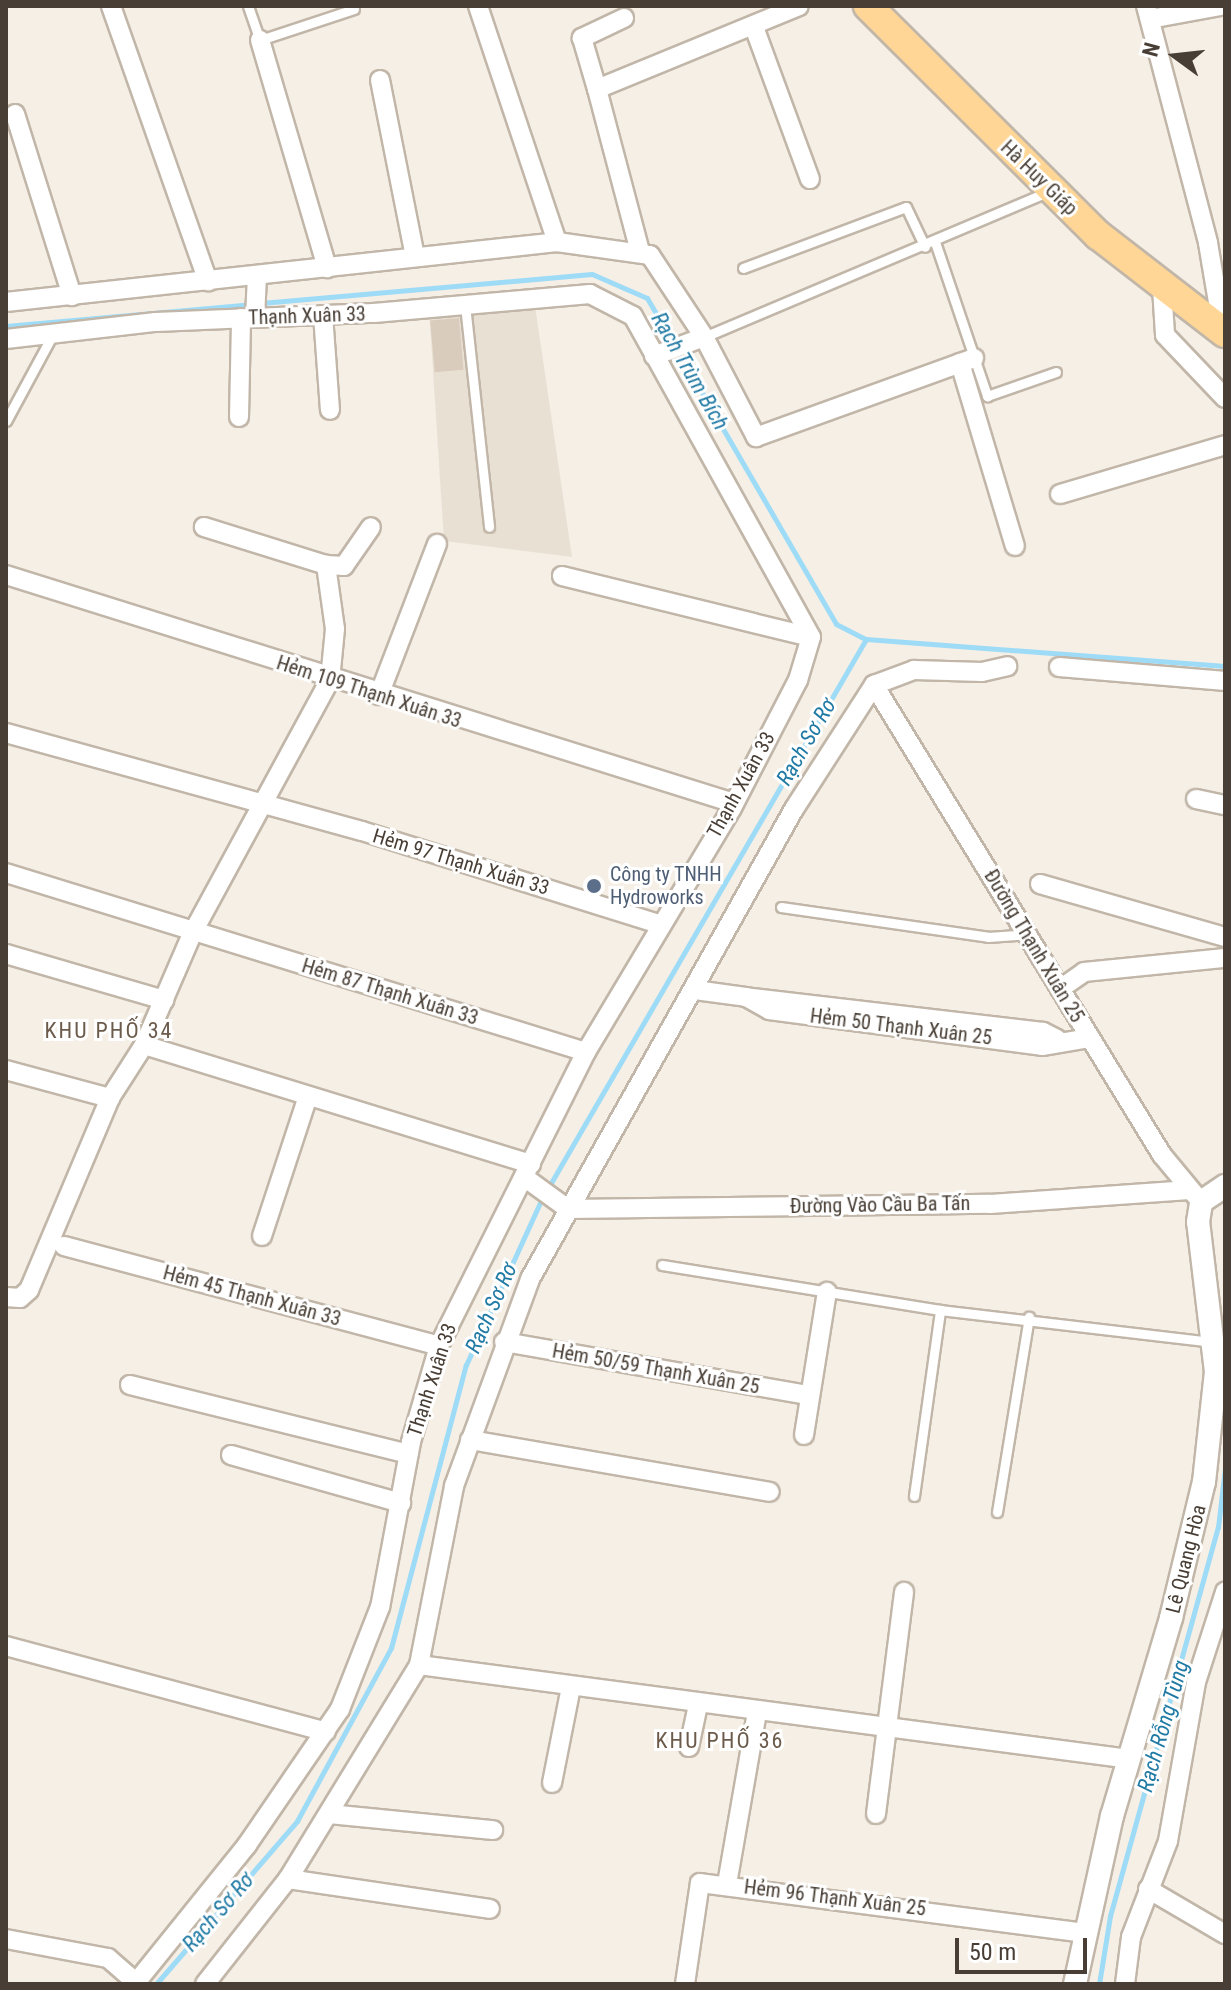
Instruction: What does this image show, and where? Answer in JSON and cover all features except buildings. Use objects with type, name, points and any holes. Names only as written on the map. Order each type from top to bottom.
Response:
[{"type":"main road","name":"Hà Huy Giáp","points":[[868,6],[1052,190],[1162,287],[1224,332]]},
{"type":"street","points":[[111,6],[208,281]]},
{"type":"street","points":[[478,6],[557,242]]},
{"type":"street","points":[[597,89],[799,6]]},
{"type":"street","points":[[1221,6],[1148,12],[1208,243],[1224,332]]},
{"type":"street","points":[[624,18],[582,38],[640,252]]},
{"type":"street","points":[[754,27],[810,179]]},
{"type":"street","points":[[260,40],[327,268]]},
{"type":"street","points":[[380,80],[415,256]]},
{"type":"street","points":[[15,114],[72,296]]},
{"type":"street","points":[[7,299],[72,296],[557,242],[640,252],[650,255],[704,337],[756,437],[967,360],[1015,546]]},
{"type":"street","points":[[239,417],[248,318],[257,276]]},
{"type":"street","points":[[1162,287],[1165,335],[1225,398]]},
{"type":"street","name":"Thạnh Xuân 33","points":[[6,339],[590,294],[633,316],[811,637],[798,680],[734,803],[659,924],[586,1052],[439,1346],[409,1454],[380,1607],[326,1732],[247,1845],[137,1983]]},
{"type":"street","points":[[323,315],[330,410]]},
{"type":"street","points":[[654,356],[704,337]]},
{"type":"street","points":[[1060,494],[1225,445]]},
{"type":"street","points":[[204,527],[326,565],[344,566],[371,527]]},
{"type":"street","points":[[379,695],[437,544]]},
{"type":"street","points":[[6,1297],[20,1298],[29,1290],[110,1098],[144,1045],[193,932],[330,680],[335,629],[326,565]]},
{"type":"street","name":"Hẻm 109 Thạnh Xuân 33","points":[[6,575],[330,680],[734,803]]},
{"type":"street","points":[[562,576],[811,637]]},
{"type":"street","points":[[205,1984],[288,1879],[419,1665],[454,1486],[504,1342],[568,1209],[695,990],[742,893],[874,685],[914,670],[982,672],[1007,666]]},
{"type":"street","points":[[1059,667],[1225,681]]},
{"type":"street","name":"Đường Thạnh Xuân 25","points":[[874,685],[1090,1038],[1196,1196]]},
{"type":"street","name":"Hẻm 97 Thạnh Xuân 33","points":[[6,733],[262,802],[659,924]]},
{"type":"street","points":[[1196,799],[1225,805]]},
{"type":"street","name":"Hẻm 87 Thạnh Xuân 33","points":[[6,873],[586,1052]]},
{"type":"street","points":[[1040,884],[1225,937]]},
{"type":"street","points":[[6,954],[164,1000]]},
{"type":"street","points":[[1060,989],[1084,972],[1225,958]]},
{"type":"street","name":"Hẻm 50 Thạnh Xuân 25","points":[[695,990],[746,997],[771,995],[1043,1032],[1057,1039],[1090,1038]]},
{"type":"street","points":[[144,1045],[308,1096],[528,1171],[568,1209]]},
{"type":"street","points":[[6,1070],[110,1098]]},
{"type":"street","points":[[262,1236],[308,1096]]},
{"type":"street","points":[[1196,1196],[1225,1186]]},
{"type":"street","name":"Đường Vào Cầu Ba Tấn","points":[[568,1209],[990,1204],[1196,1196]]},
{"type":"street","name":"Lê Quang Hòa","points":[[1075,1984],[1129,1759],[1192,1544],[1216,1404],[1214,1342],[1196,1196]]},
{"type":"street","name":"Hẻm 45 Thạnh Xuân 33","points":[[64,1246],[439,1346]]},
{"type":"street","points":[[804,1435],[827,1292]]},
{"type":"street","name":"Hẻm 50/59 Thạnh Xuân 25","points":[[504,1342],[809,1395]]},
{"type":"street","points":[[130,1385],[409,1454]]},
{"type":"street","points":[[470,1440],[770,1492]]},
{"type":"street","points":[[231,1455],[401,1503]]},
{"type":"street","points":[[876,1814],[904,1592]]},
{"type":"street","points":[[1125,1984],[1131,1937],[1168,1841],[1193,1695],[1224,1599]]},
{"type":"street","points":[[6,1646],[326,1732]]},
{"type":"street","points":[[419,1665],[698,1705],[1129,1759]]},
{"type":"street","points":[[552,1783],[571,1687]]},
{"type":"street","points":[[689,1747],[698,1705]]},
{"type":"street","points":[[685,1984],[700,1883],[727,1884],[757,1712]]},
{"type":"street","points":[[329,1814],[493,1830]]},
{"type":"street","points":[[288,1879],[490,1909]]},
{"type":"street","name":"Hẻm 96 Thạnh Xuân 25","points":[[727,1884],[1086,1933]]},
{"type":"street","points":[[1148,1889],[1225,1934]]},
{"type":"street","points":[[6,1939],[108,1958],[137,1983]]},
{"type":"lane","points":[[248,6],[260,40],[354,9]]},
{"type":"lane","points":[[704,337],[1052,190]]},
{"type":"lane","points":[[743,268],[906,207],[930,244],[967,360],[987,396],[1056,372]]},
{"type":"lane","points":[[465,305],[489,527]]},
{"type":"lane","points":[[6,421],[53,334]]},
{"type":"lane","points":[[781,907],[988,937],[1027,934]]},
{"type":"lane","points":[[662,1265],[940,1310],[1029,1317],[1214,1342]]},
{"type":"lane","points":[[914,1496],[940,1310]]},
{"type":"lane","points":[[997,1512],[1029,1317]]},
{"type":"shaded area","points":[[534,299],[572,557],[444,541],[429,308]]},
{"type":"waterway","name":"Rạch Trùm Bích","points":[[261,303],[592,274],[647,298],[674,344]]},
{"type":"waterway","name":"Rạch Trùm Bích","points":[[6,326],[251,304]]},
{"type":"waterway","name":"Rạch Trùm Bích","points":[[679,353],[836,624],[866,639],[1225,666]]},
{"type":"waterway","name":"Rạch Sơ Rơ","points":[[548,1188],[866,639]]},
{"type":"waterway","name":"Rạch Sơ Rơ","points":[[156,1984],[297,1821],[391,1648],[466,1365],[543,1196]]},
{"type":"waterway","name":"Rạch Rỗng Tùng","points":[[1099,1984],[1110,1916],[1218,1527],[1225,1468]]},
{"type":"place","name":"Công ty TNHH Hydroworks","points":[[594,886]]},
{"type":"district","name":"KHU PHỐ 34","points":[[109,1031]]},
{"type":"district","name":"KHU PHỐ 36","points":[[720,1741]]}]
